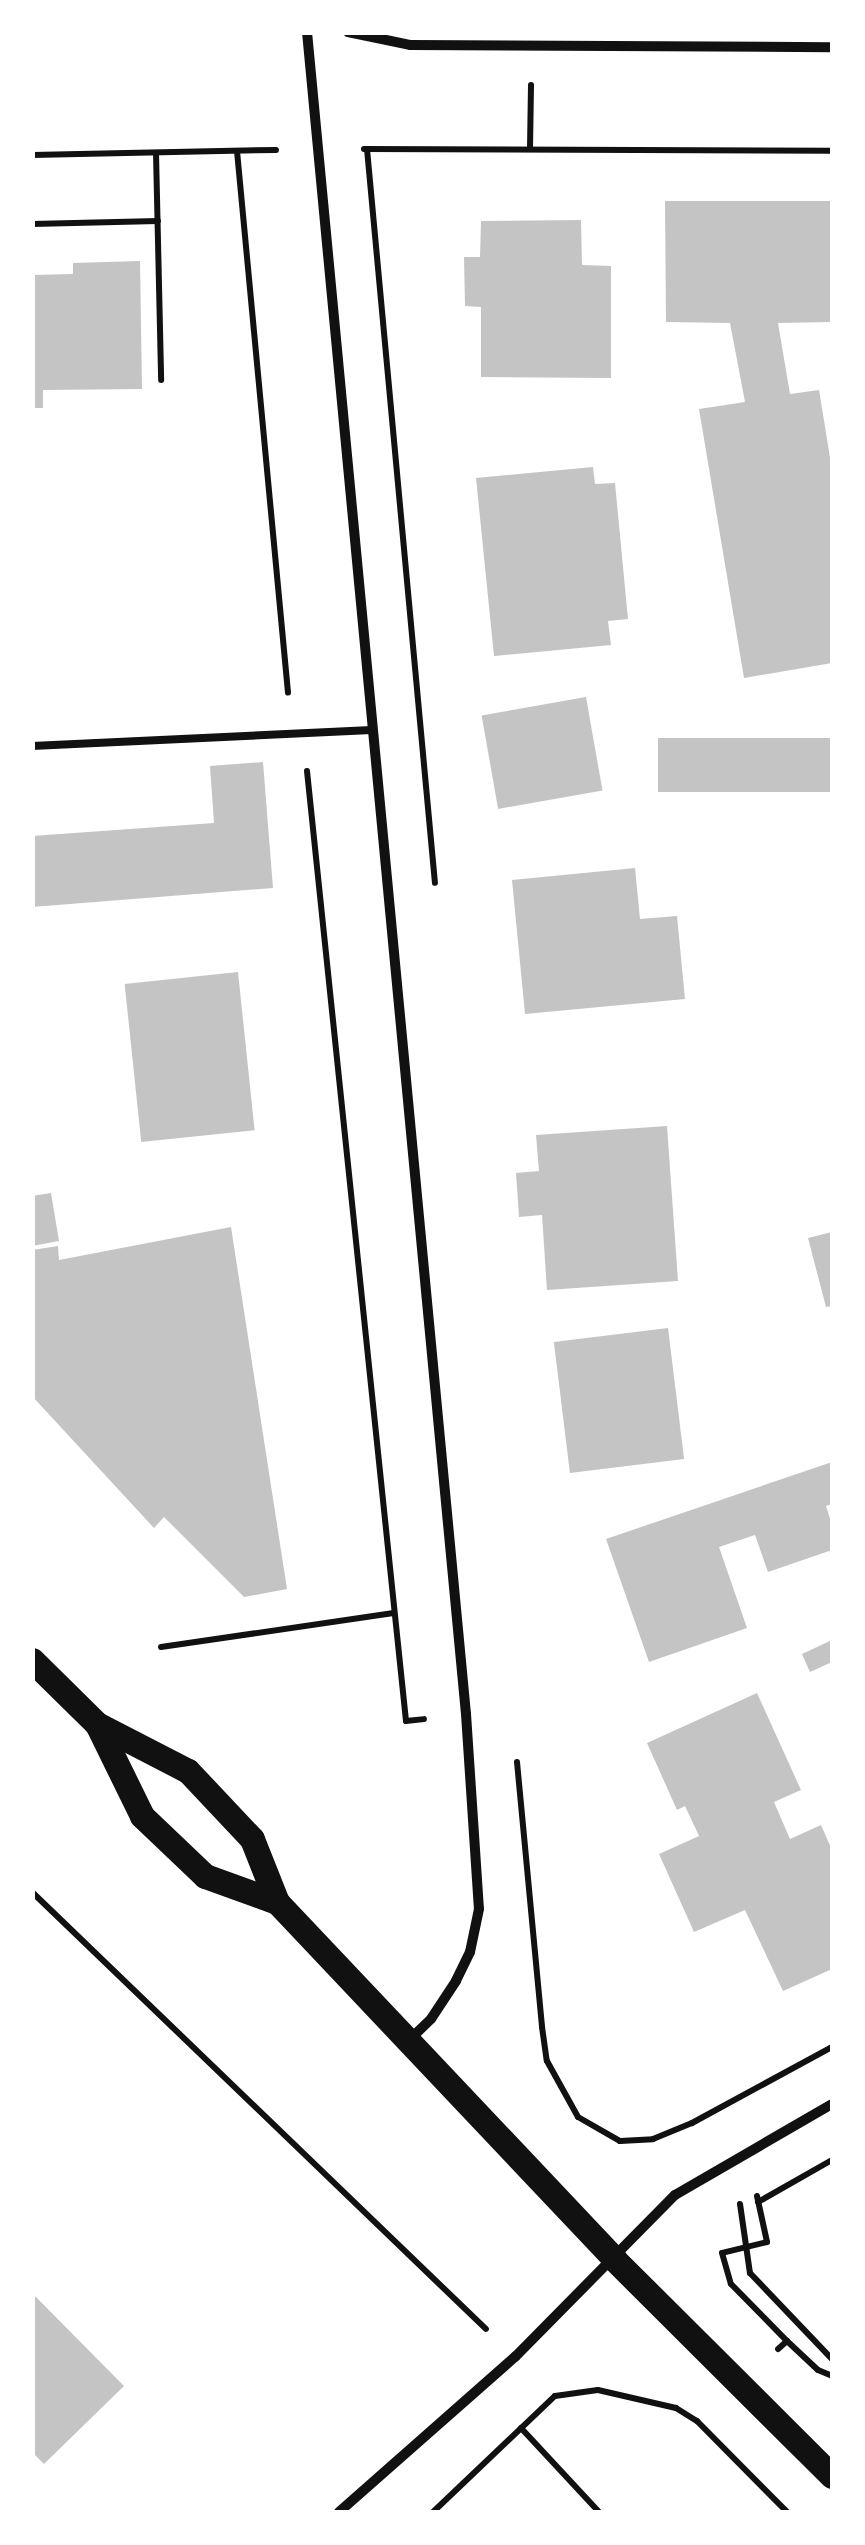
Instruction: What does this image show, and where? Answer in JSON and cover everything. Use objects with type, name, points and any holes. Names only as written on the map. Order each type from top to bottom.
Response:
[{"type":"main road","points":[[32,1660],[97,1724],[188,1771],[252,1838],[277,1902],[614,2260],[832,2476]]},
{"type":"main road","points":[[97,1724],[142,1816],[205,1876],[277,1902]]},
{"type":"street","points":[[307,32],[466,1714],[479,1909],[470,1952],[456,1981],[431,2019],[408,2041]]},
{"type":"street","points":[[348,32],[410,46],[832,47]]},
{"type":"street","points":[[339,2512],[515,2357],[675,2196],[832,2104]]},
{"type":"lane","points":[[753,32],[754,47]]},
{"type":"lane","points":[[32,746],[372,730]]},
{"type":"path","points":[[367,148],[437,899]]},
{"type":"path","points":[[32,155],[367,148],[832,151]]},
{"type":"path","points":[[237,151],[289,704],[303,733],[406,1721],[466,1714]]},
{"type":"path","points":[[156,153],[161,380]]},
{"type":"path","points":[[32,224],[158,221]]},
{"type":"path","points":[[161,1647],[394,1613]]},
{"type":"path","points":[[516,1749],[542,2028],[548,2061],[578,2117],[620,2141],[653,2139],[692,2123],[832,2047]]},
{"type":"path","points":[[32,1892],[488,2331]]},
{"type":"path","points":[[731,2160],[750,2273],[832,2359]]},
{"type":"path","points":[[758,2202],[832,2160]]},
{"type":"path","points":[[755,2189],[768,2242],[722,2253],[731,2284],[818,2370],[832,2376]]},
{"type":"path","points":[[778,2348],[787,2341]]},
{"type":"path","points":[[434,2512],[555,2396],[598,2390],[676,2408],[700,2423],[787,2512]]},
{"type":"path","points":[[521,2428],[599,2512]]},
{"type":"building","points":[[665,201],[832,201],[832,322],[778,323],[790,394],[819,390],[832,470],[832,663],[744,678],[699,409],[745,402],[730,323],[666,322]]},
{"type":"building","points":[[581,220],[582,265],[611,266],[611,378],[481,377],[481,307],[465,306],[464,257],[480,257],[481,221]]},
{"type":"building","points":[[140,261],[142,389],[43,390],[43,408],[32,408],[32,275],[73,274],[73,263]]},
{"type":"building","points":[[593,467],[595,484],[615,483],[628,619],[608,621],[611,645],[494,656],[476,478]]},
{"type":"building","points":[[586,697],[602,791],[498,809],[482,715]]},
{"type":"building","points":[[658,738],[832,738],[832,792],[658,792]]},
{"type":"building","points":[[263,762],[273,888],[32,907],[32,836],[214,823],[210,766]]},
{"type":"building","points":[[635,868],[640,919],[677,916],[685,999],[525,1014],[512,880]]},
{"type":"building","points":[[238,972],[255,1130],[141,1142],[125,984]]},
{"type":"building","points":[[667,1126],[678,1281],[547,1290],[542,1215],[519,1217],[516,1173],[539,1171],[536,1135]]},
{"type":"building","points":[[51,1193],[59,1241],[32,1246],[32,1196]]},
{"type":"building","points":[[231,1227],[287,1589],[244,1597],[164,1517],[154,1528],[32,1396],[32,1250],[58,1246],[59,1260]]},
{"type":"building","points":[[832,1232],[832,1306],[826,1307],[808,1238]]},
{"type":"building","points":[[668,1328],[684,1459],[570,1473],[554,1342]]},
{"type":"building","points":[[832,1462],[832,1504],[826,1506],[832,1525],[832,1550],[768,1572],[755,1535],[719,1547],[747,1628],[649,1662],[606,1539]]},
{"type":"building","points":[[832,1640],[832,1662],[810,1672],[802,1654]]},
{"type":"building","points":[[757,1693],[801,1790],[774,1802],[790,1839],[821,1825],[832,1850],[832,1969],[783,1991],[745,1910],[694,1932],[659,1854],[699,1836],[685,1806],[677,1810],[647,1743]]},
{"type":"building","points":[[32,2293],[124,2386],[44,2464],[32,2452]]}]
